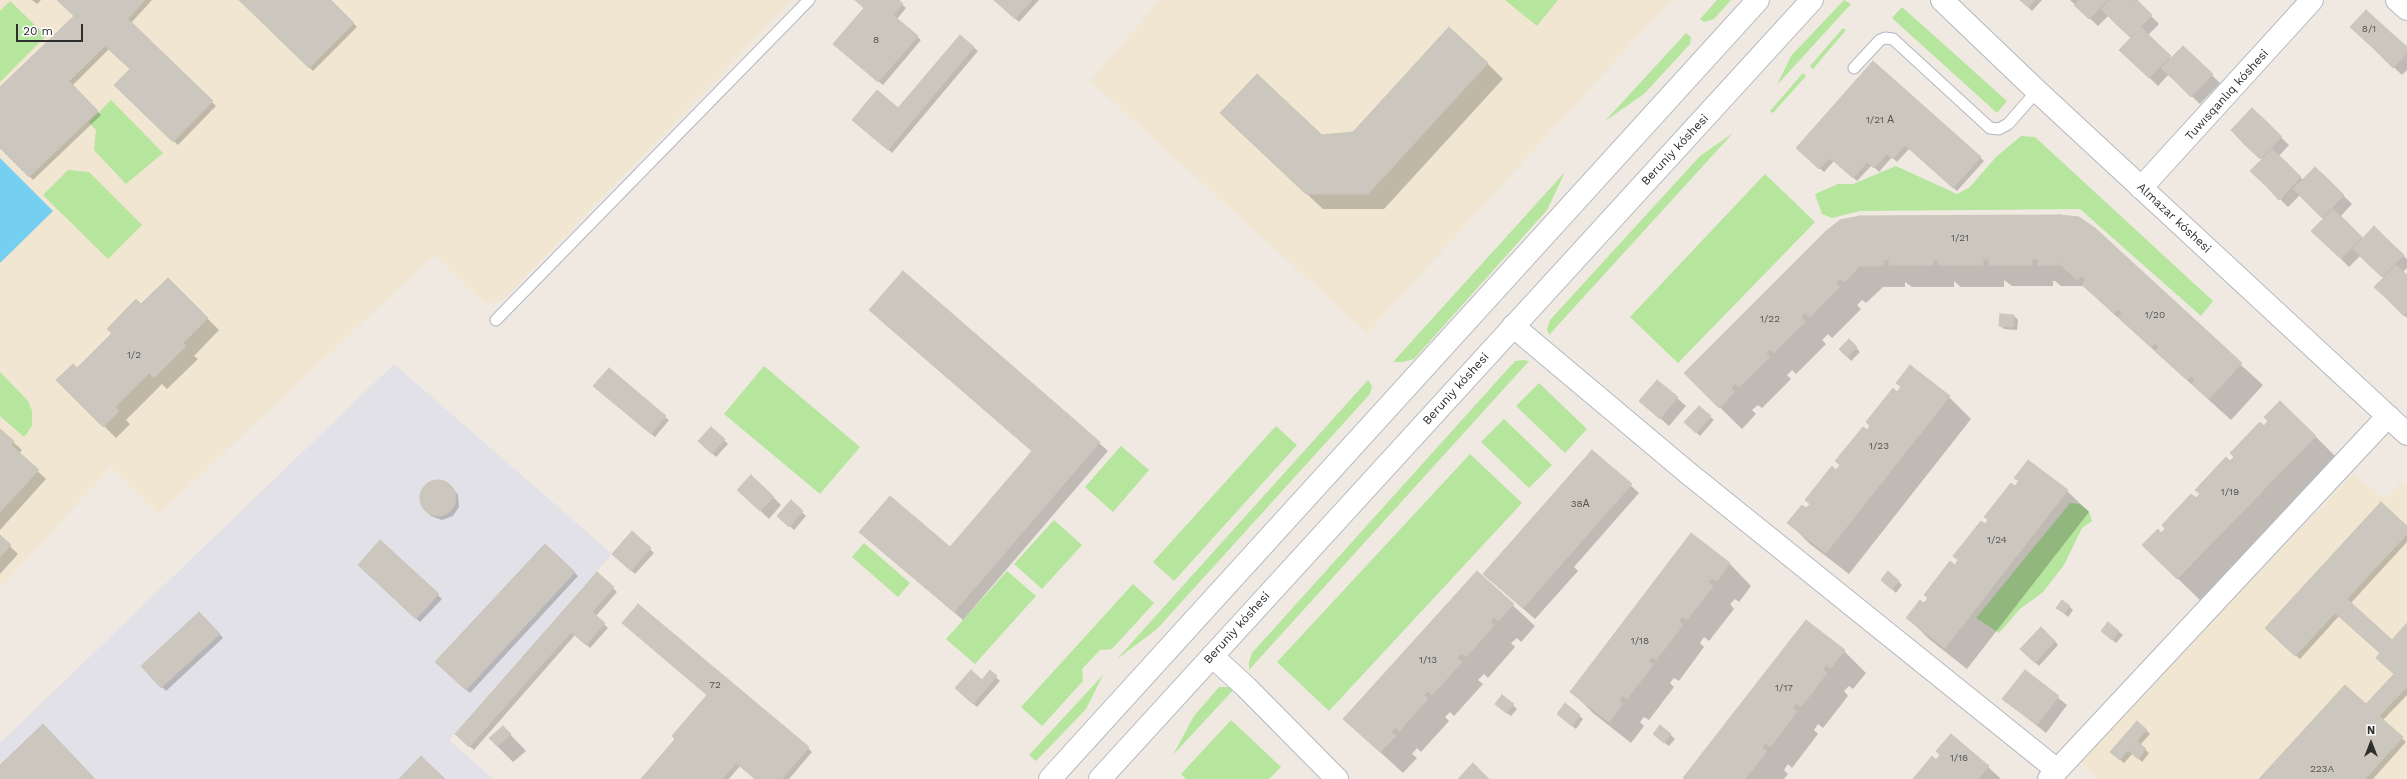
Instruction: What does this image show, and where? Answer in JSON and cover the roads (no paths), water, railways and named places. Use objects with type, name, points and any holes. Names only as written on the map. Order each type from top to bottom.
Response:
[{"type":"street","points":[[1050,779],[1758,0]]},
{"type":"street","name":"Beruniy kóshesi","points":[[1100,779],[1812,0]]},
{"type":"street","name":"Almazar kóshesi","points":[[1942,0],[2037,91],[2407,434]]},
{"type":"street","name":"Tuwısqanlıq kóshesi","points":[[2141,188],[2312,0]]},
{"type":"street","points":[[2397,0],[2407,9]]},
{"type":"street","points":[[1513,326],[1688,473],[2053,774],[2388,416]]},
{"type":"street","points":[[1212,656],[1337,779]]},
{"type":"lane","points":[[496,320],[809,0]]},
{"type":"lane","points":[[1854,68],[1880,40],[1885,38],[1893,39],[1990,128],[1999,129],[2008,124],[2037,91]]},
{"type":"water","points":[[0,158],[53,211],[0,263]]}]
